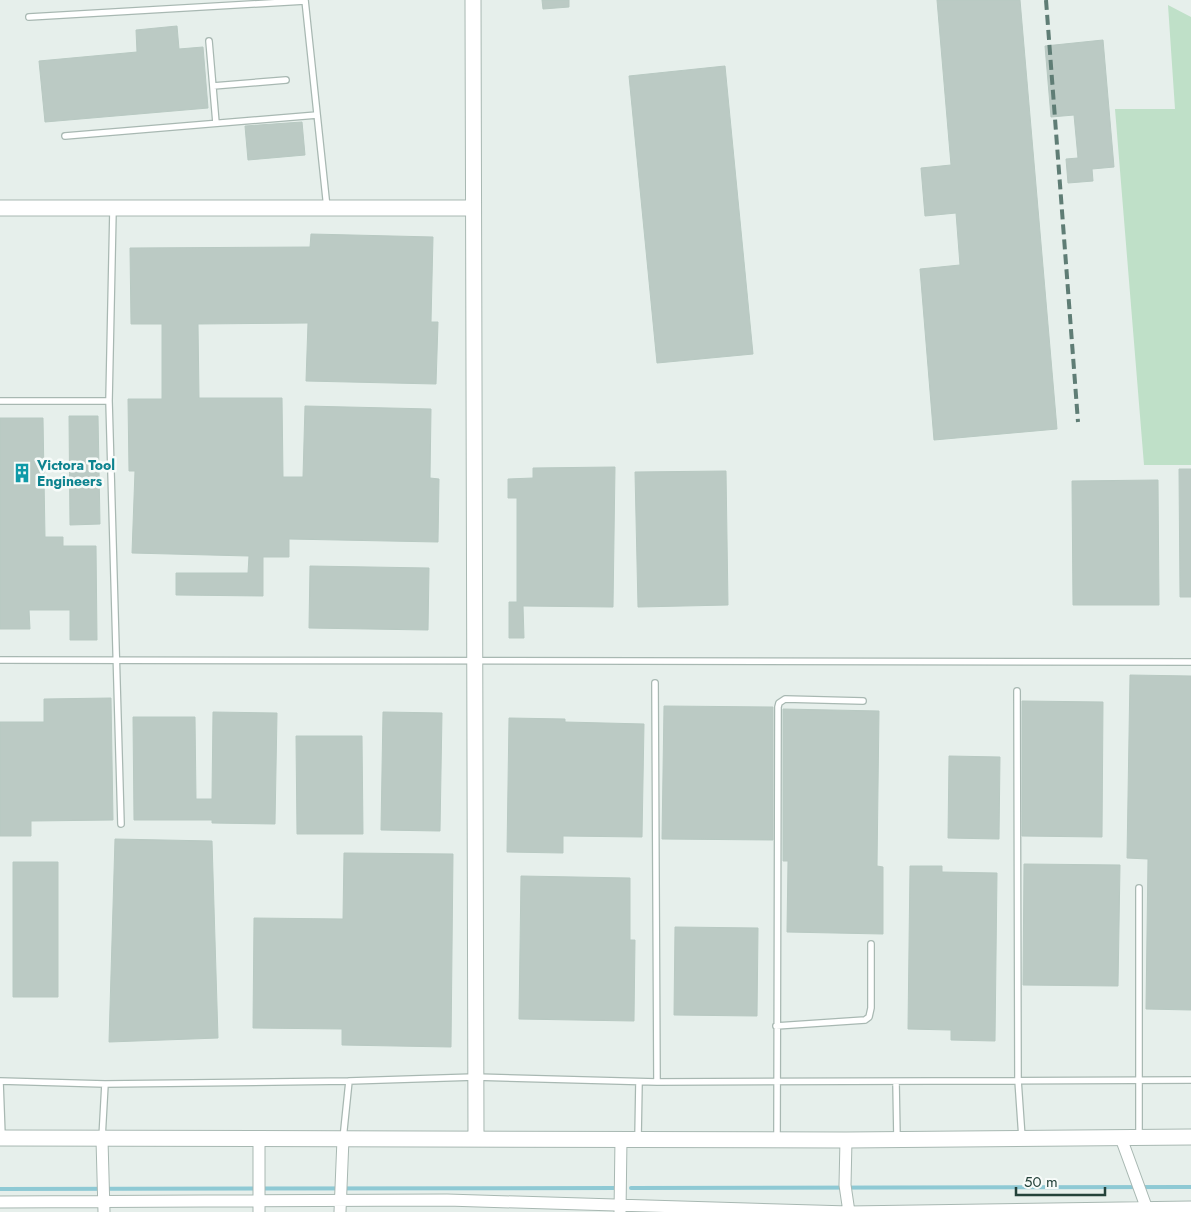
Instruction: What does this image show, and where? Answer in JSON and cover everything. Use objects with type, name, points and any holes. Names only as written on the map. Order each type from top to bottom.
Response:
[{"type":"street","points":[[473,0],[476,1139]]},
{"type":"street","points":[[0,208],[473,208]]},
{"type":"street","points":[[1,1138],[102,1140],[777,1138],[846,1140],[897,1138],[1191,1137]]},
{"type":"street","points":[[1121,1138],[1148,1210]]},
{"type":"street","points":[[259,1139],[259,1197]]},
{"type":"street","points":[[340,1212],[343,1139]]},
{"type":"street","points":[[620,1209],[621,1139]]},
{"type":"street","points":[[102,1140],[104,1197]]},
{"type":"street","points":[[846,1140],[846,1190],[849,1212]]},
{"type":"street","points":[[6,1205],[104,1197],[169,1200],[341,1192],[620,1209],[849,1212],[1080,1211],[1191,1207]]},
{"type":"street","points":[[169,1200],[169,1212]]},
{"type":"lane","points":[[29,17],[305,1],[326,208]]},
{"type":"lane","points":[[209,41],[216,123]]},
{"type":"lane","points":[[212,86],[286,80]]},
{"type":"lane","points":[[65,136],[317,114]]},
{"type":"lane","points":[[113,208],[109,401],[114,660],[121,824]]},
{"type":"lane","points":[[0,402],[109,401]]},
{"type":"lane","points":[[0,660],[476,659],[1191,662]]},
{"type":"lane","points":[[655,683],[657,1082]]},
{"type":"lane","points":[[1017,690],[1018,1080],[1022,1138]]},
{"type":"lane","points":[[777,1138],[778,707],[779,703],[785,700],[863,701]]},
{"type":"lane","points":[[1139,888],[1139,1138]]},
{"type":"lane","points":[[776,1026],[865,1020],[870,1016],[872,1008],[871,944]]},
{"type":"lane","points":[[1,1138],[0,1082],[106,1084],[349,1081],[475,1077],[639,1082],[1191,1080]]},
{"type":"lane","points":[[343,1139],[349,1081]]},
{"type":"lane","points":[[638,1138],[639,1082]]},
{"type":"lane","points":[[896,1082],[897,1138]]},
{"type":"lane","points":[[102,1140],[106,1084]]},
{"type":"green space","points":[[1168,5],[1191,17],[1191,465],[1144,465],[1115,109],[1175,109]]},
{"type":"building","points":[[542,0],[569,0],[569,7],[543,9]]},
{"type":"building","points":[[937,0],[1020,0],[1057,429],[934,440],[920,269],[960,265],[956,213],[925,216],[921,168],[951,165]]},
{"type":"building","points":[[177,26],[179,49],[203,47],[208,108],[45,122],[39,61],[137,52],[136,30]]},
{"type":"building","points":[[1103,40],[1114,167],[1092,169],[1093,181],[1068,183],[1066,159],[1078,158],[1074,115],[1051,117],[1045,46]]},
{"type":"building","points":[[725,66],[753,354],[657,363],[629,76]]},
{"type":"building","points":[[302,122],[305,155],[248,160],[245,126]]},
{"type":"building","points":[[311,234],[433,237],[431,322],[438,322],[436,384],[306,381],[308,323],[198,324],[199,398],[282,398],[283,477],[303,477],[305,406],[431,409],[430,478],[439,479],[438,542],[289,539],[289,557],[263,557],[263,596],[176,595],[176,573],[248,573],[249,556],[132,553],[135,471],[129,471],[128,399],[162,399],[162,324],[131,324],[130,248],[310,247]]},
{"type":"building","points":[[69,416],[98,416],[100,524],[70,525]]},
{"type":"building","points":[[0,418],[43,418],[45,537],[63,537],[63,546],[96,546],[97,640],[70,640],[70,610],[29,610],[30,629],[0,629]]},
{"type":"building","points":[[615,467],[613,607],[523,606],[524,638],[509,638],[509,602],[517,602],[517,498],[508,498],[508,479],[533,478],[533,468]]},
{"type":"building","points":[[1179,469],[1191,469],[1191,597],[1180,597]]},
{"type":"building","points":[[726,471],[728,605],[638,607],[635,472]]},
{"type":"building","points":[[1158,480],[1159,605],[1073,605],[1072,481]]},
{"type":"building","points":[[310,566],[429,568],[428,630],[309,628]]},
{"type":"building","points":[[1130,675],[1191,676],[1191,1010],[1146,1009],[1148,859],[1127,858]]},
{"type":"building","points":[[111,698],[113,820],[31,821],[31,836],[0,836],[0,722],[44,722],[44,699]]},
{"type":"building","points":[[1022,701],[1103,702],[1102,837],[1022,836]]},
{"type":"building","points":[[664,706],[773,707],[773,840],[662,839]]},
{"type":"building","points":[[783,709],[879,711],[877,866],[883,867],[883,934],[787,932],[788,861],[783,861]]},
{"type":"building","points":[[213,712],[277,713],[275,824],[212,823],[212,820],[134,820],[133,717],[195,717],[196,799],[212,799]]},
{"type":"building","points":[[383,712],[442,713],[440,831],[381,830]]},
{"type":"building","points":[[509,718],[565,719],[565,722],[644,724],[642,837],[563,836],[563,853],[507,852]]},
{"type":"building","points":[[296,736],[362,736],[363,834],[297,834]]},
{"type":"building","points":[[949,756],[1000,757],[999,839],[948,838]]},
{"type":"building","points":[[115,839],[212,841],[218,1038],[109,1042]]},
{"type":"building","points":[[344,853],[453,854],[451,1047],[342,1045],[342,1029],[253,1028],[254,918],[343,919]]},
{"type":"building","points":[[13,862],[58,862],[58,997],[13,997]]},
{"type":"building","points":[[1024,864],[1120,865],[1118,986],[1023,985]]},
{"type":"building","points":[[910,866],[942,866],[942,872],[997,873],[995,1041],[951,1040],[951,1030],[908,1029]]},
{"type":"building","points":[[521,876],[630,878],[630,940],[635,940],[634,1021],[519,1019]]},
{"type":"building","points":[[675,927],[758,928],[757,1016],[674,1015]]},
{"type":"waterway","points":[[631,1188],[1191,1187]]},
{"type":"waterway","points":[[0,1189],[618,1188]]},
{"type":"railway","points":[[1046,0],[1078,422]]},
{"type":"place","name":"Victora Tool Engineers","points":[[22,473]]}]
